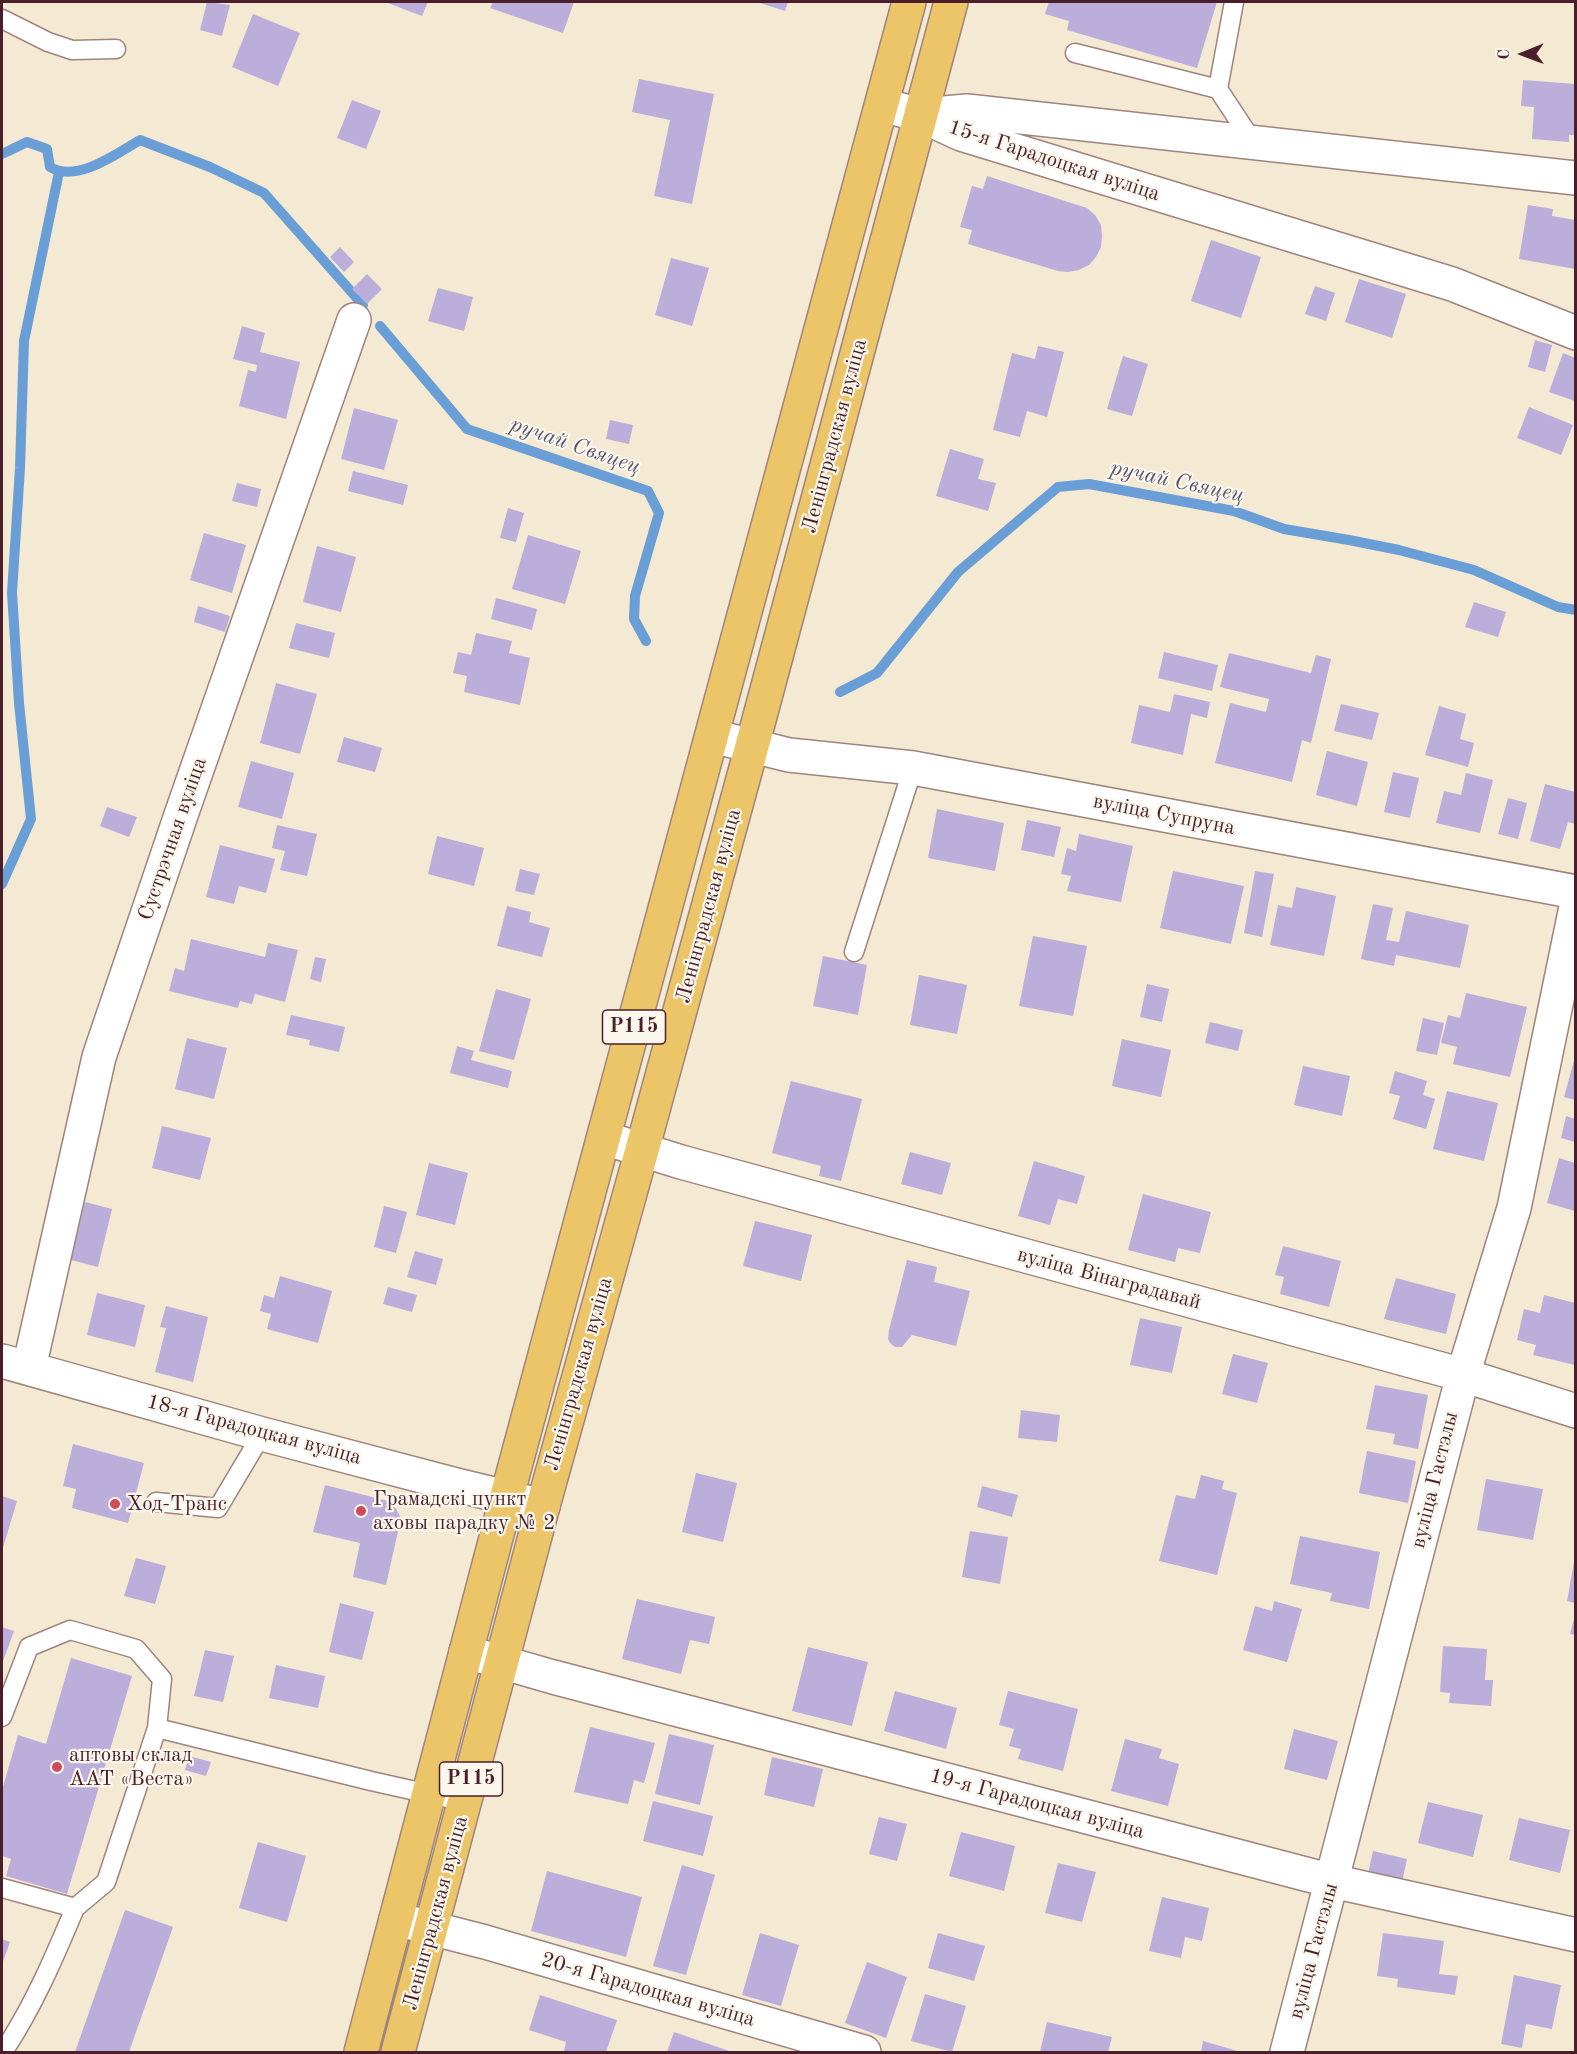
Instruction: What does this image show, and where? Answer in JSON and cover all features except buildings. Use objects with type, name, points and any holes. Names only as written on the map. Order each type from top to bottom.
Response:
[{"type":"main road","name":"Ленінградская вуліца","points":[[361,2052],[507,1496],[909,2]]},
{"type":"main road","name":"Ленінградская вуліца","points":[[398,2052],[543,1506],[752,746],[951,2]]},
{"type":"street","points":[[882,105],[920,115]]},
{"type":"street","name":"15-я Гарадоцкая вуліца","points":[[920,115],[967,111],[1575,178]]},
{"type":"street","name":"15-я Гарадоцкая вуліца","points":[[920,115],[961,134],[1452,284],[1575,333]]},
{"type":"street","name":"Сустрэчная вуліца","points":[[15,1364],[99,1057],[354,320]]},
{"type":"street","name":"вуліца Супруна","points":[[712,736],[789,755],[914,768],[1575,892]]},
{"type":"street","name":"вуліца Гастэлы","points":[[1287,2052],[1463,1376],[1514,1208],[1575,907]]},
{"type":"street","name":"вуліца Вінаградавай","points":[[604,1138],[681,1162],[1463,1376],[1575,1411]]},
{"type":"street","name":"18-я Гарадоцкая вуліца","points":[[15,1364],[262,1434],[543,1506]]},
{"type":"street","name":"19-я Гарадоцкая вуліца","points":[[466,1652],[553,1677],[1332,1881],[1575,1935]]},
{"type":"street","name":"20-я Гарадоцкая вуліца","points":[[396,1919],[864,2052]]},
{"type":"lane","points":[[1218,89],[1234,2]]},
{"type":"lane","points":[[2,19],[48,42],[72,50],[116,49]]},
{"type":"lane","points":[[1075,53],[1218,89],[1253,142]]},
{"type":"lane","points":[[854,952],[914,768]]},
{"type":"lane","points":[[156,1502],[218,1508],[262,1434]]},
{"type":"lane","points":[[2,1717],[29,1647],[70,1630],[136,1649],[162,1679],[157,1728],[106,1882],[75,1908],[36,1996],[21,2026],[3,2052]]},
{"type":"lane","points":[[157,1728],[465,1802]]},
{"type":"lane","points":[[2,1888],[75,1908]]},
{"type":"waterway","name":"ручай Свяцец","points":[[2,154],[27,142],[47,149],[50,167],[72,172],[96,165],[140,140],[210,167],[264,193],[363,305]]},
{"type":"waterway","points":[[2,884],[31,819],[19,703],[12,593],[20,468],[24,341],[59,172]]},
{"type":"waterway","name":"ручай Свяцец","points":[[380,326],[467,429],[648,491],[659,513],[635,596],[634,619],[646,641]]},
{"type":"waterway","name":"ручай Свяцец","points":[[840,692],[877,673],[958,572],[1058,487],[1089,484],[1234,511],[1284,529],[1399,550],[1474,570],[1558,607],[1576,610]]},
{"type":"place","name":"Ход-Транс","points":[[115,1504]]},
{"type":"place","name":"Грамадскі пункт аховы парадку № 2","points":[[361,1511]]},
{"type":"place","name":"аптовы склад ААТ «Веста»","points":[[57,1767]]}]
